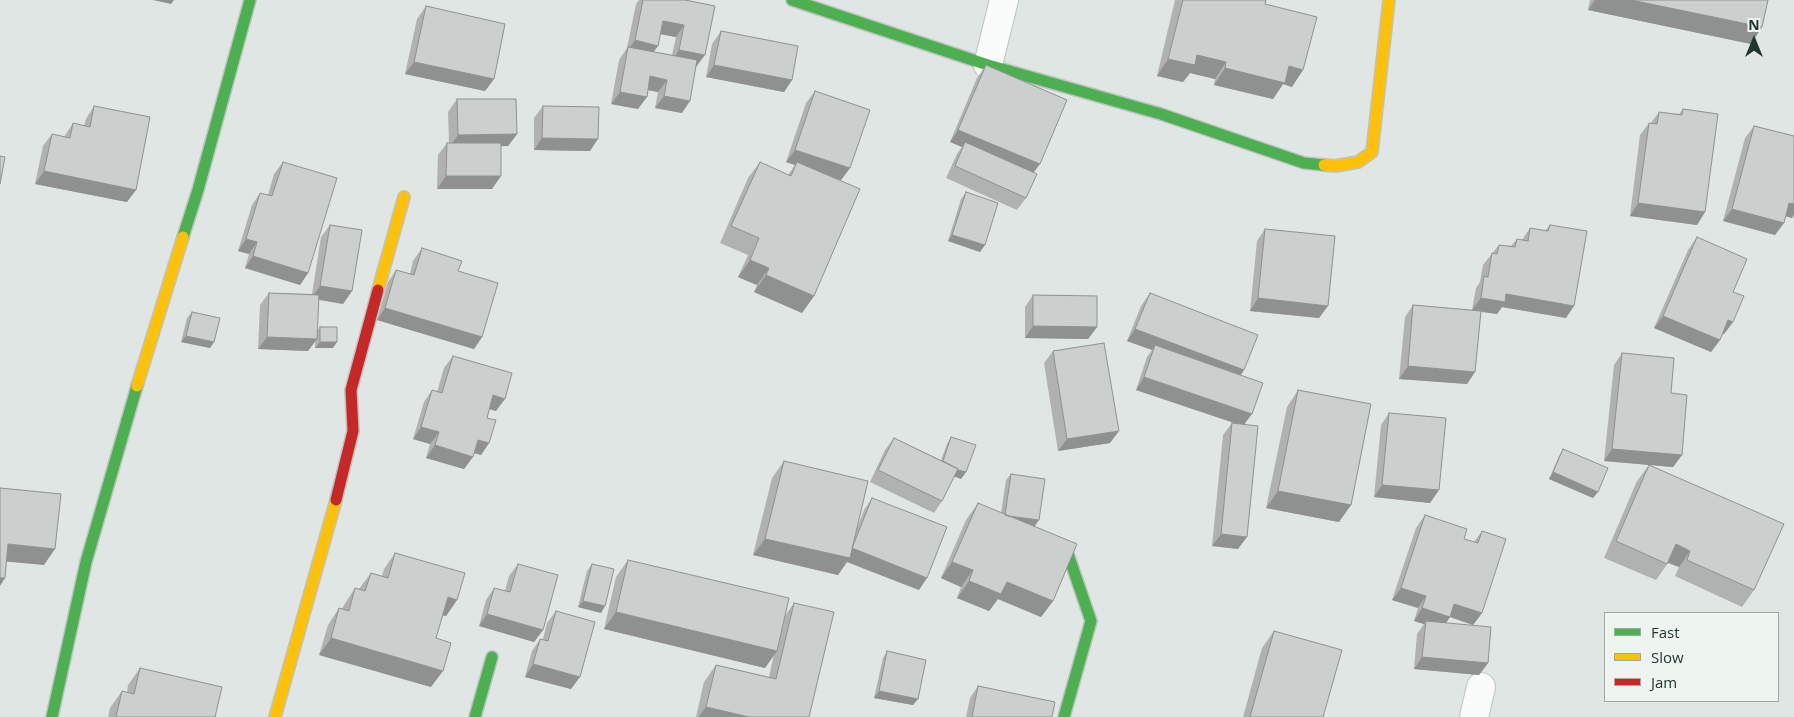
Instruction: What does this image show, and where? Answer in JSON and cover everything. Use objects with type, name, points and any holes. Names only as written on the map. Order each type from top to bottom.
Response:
[{"type":"street","points":[[52,717],[86,562],[130,408],[198,190],[250,0]]},
{"type":"street","points":[[792,0],[988,65],[1161,114],[1304,163],[1335,166],[1358,162],[1372,152],[1389,0]]},
{"type":"street","points":[[988,65],[1004,0]]},
{"type":"street","points":[[274,717],[338,493],[353,431],[351,390],[404,197]]},
{"type":"street","points":[[1064,717],[1091,621],[1068,554]]},
{"type":"street","points":[[475,717],[492,657]]},
{"type":"street","points":[[1474,717],[1481,688]]},
{"type":"building","points":[[643,0],[685,0],[715,6],[705,55],[679,50],[684,25],[663,21],[658,46],[635,40]]},
{"type":"building","points":[[1183,0],[1266,0],[1265,4],[1317,17],[1303,70],[1289,66],[1285,83],[1225,68],[1226,62],[1197,55],[1195,65],[1168,59]]},
{"type":"building","points":[[1631,0],[1768,0],[1762,27]]},
{"type":"building","points":[[426,6],[505,24],[494,79],[414,62]]},
{"type":"building","points":[[721,31],[798,46],[792,80],[714,65]]},
{"type":"building","points":[[628,47],[697,60],[690,101],[664,96],[667,80],[650,76],[647,97],[620,92]]},
{"type":"building","points":[[986,65],[1067,100],[1040,164],[958,130]]},
{"type":"building","points":[[815,91],[870,110],[850,168],[795,150]]},
{"type":"building","points":[[457,99],[516,99],[517,134],[458,135]]},
{"type":"building","points":[[94,106],[150,117],[136,190],[44,171],[52,134],[70,138],[73,123],[90,127]]},
{"type":"building","points":[[543,106],[599,107],[598,139],[542,138]]},
{"type":"building","points":[[1683,109],[1718,114],[1705,212],[1638,203],[1649,123],[1657,124],[1659,112],[1682,115]]},
{"type":"building","points":[[1754,126],[1794,136],[1794,204],[1789,203],[1784,223],[1732,209]]},
{"type":"building","points":[[965,142],[1037,174],[1026,198],[955,166]]},
{"type":"building","points":[[447,143],[501,143],[501,176],[446,176]]},
{"type":"building","points":[[0,156],[5,157],[0,184]]},
{"type":"building","points":[[283,162],[337,178],[308,273],[253,256],[257,242],[246,239],[260,193],[272,196]]},
{"type":"building","points":[[760,162],[791,176],[797,162],[860,189],[814,296],[766,275],[769,268],[750,260],[759,238],[731,226]]},
{"type":"building","points":[[966,192],[998,203],[985,245],[952,235]]},
{"type":"building","points":[[330,225],[362,230],[352,291],[320,286]]},
{"type":"building","points":[[1550,225],[1587,231],[1574,306],[1506,294],[1505,302],[1481,298],[1484,276],[1488,277],[1492,253],[1497,254],[1499,245],[1515,247],[1517,239],[1528,241],[1530,228],[1548,231]]},
{"type":"building","points":[[1265,229],[1335,236],[1328,306],[1258,298]]},
{"type":"building","points":[[1697,237],[1747,259],[1733,292],[1744,296],[1733,322],[1728,320],[1720,340],[1663,316]]},
{"type":"building","points":[[422,248],[462,261],[458,271],[498,283],[482,337],[385,308],[396,270],[414,275]]},
{"type":"building","points":[[269,293],[319,295],[317,339],[267,337]]},
{"type":"building","points":[[1150,293],[1258,335],[1244,370],[1135,329]]},
{"type":"building","points":[[1033,295],[1097,296],[1097,327],[1033,326]]},
{"type":"building","points":[[1413,305],[1481,311],[1475,372],[1408,366]]},
{"type":"building","points":[[192,312],[220,318],[214,342],[186,336]]},
{"type":"building","points":[[320,327],[337,327],[337,342],[320,342]]},
{"type":"building","points":[[1104,343],[1119,431],[1067,439],[1053,351]]},
{"type":"building","points":[[1155,345],[1263,383],[1252,414],[1144,377]]},
{"type":"building","points":[[1622,353],[1674,358],[1671,393],[1687,395],[1682,455],[1612,449]]},
{"type":"building","points":[[453,356],[512,373],[505,399],[493,395],[487,418],[496,420],[489,443],[478,440],[473,457],[435,445],[439,432],[421,427],[432,390],[442,393]]},
{"type":"building","points":[[1298,390],[1371,404],[1351,505],[1278,491]]},
{"type":"building","points":[[1389,413],[1446,418],[1439,490],[1382,485]]},
{"type":"building","points":[[1232,423],[1258,426],[1247,537],[1221,534]]},
{"type":"building","points":[[951,437],[976,445],[966,472],[958,470],[943,461]]},
{"type":"building","points":[[894,438],[958,469],[942,501],[878,470]]},
{"type":"building","points":[[1563,449],[1608,468],[1598,492],[1553,472]]},
{"type":"building","points":[[784,461],[868,481],[850,558],[765,539]]},
{"type":"building","points":[[1649,465],[1784,524],[1754,590],[1687,560],[1690,551],[1676,544],[1667,564],[1616,541]]},
{"type":"building","points":[[1011,474],[1045,479],[1039,520],[1005,515]]},
{"type":"building","points":[[0,488],[61,494],[55,549],[8,544],[5,578],[0,578]]},
{"type":"building","points":[[872,498],[947,527],[927,578],[852,548]]},
{"type":"building","points":[[978,503],[1077,544],[1053,601],[1007,582],[1001,594],[969,581],[973,570],[952,562]]},
{"type":"building","points":[[1425,515],[1467,529],[1464,539],[1478,543],[1482,531],[1506,539],[1482,613],[1454,604],[1450,617],[1422,608],[1426,596],[1401,588]]},
{"type":"building","points":[[395,553],[465,573],[457,600],[448,597],[436,638],[451,643],[443,671],[331,638],[339,608],[349,611],[355,588],[365,591],[371,573],[388,578]]},
{"type":"building","points":[[628,560],[789,598],[777,651],[616,612]]},
{"type":"building","points":[[518,564],[558,575],[543,630],[487,614],[494,588],[510,592]]},
{"type":"building","points":[[592,564],[614,569],[605,606],[583,601]]},
{"type":"building","points":[[794,603],[834,612],[809,717],[749,717],[706,707],[716,665],[776,679]]},
{"type":"building","points":[[556,611],[595,622],[580,677],[533,664],[540,639],[548,641]]},
{"type":"building","points":[[1426,621],[1491,627],[1488,663],[1422,657]]},
{"type":"building","points":[[1274,631],[1342,650],[1323,717],[1250,717]]},
{"type":"building","points":[[887,651],[926,660],[918,699],[879,691]]},
{"type":"building","points":[[140,668],[222,687],[215,717],[116,717],[122,691],[134,694]]},
{"type":"building","points":[[978,686],[1055,702],[1052,717],[972,717]]},
{"type":"traffic: fast","points":[[183,237],[198,190],[250,0]]},
{"type":"traffic: fast","points":[[792,0],[988,65],[1161,114],[1304,163],[1324,165]]},
{"type":"traffic: fast","points":[[52,717],[86,562],[137,386]]},
{"type":"traffic: fast","points":[[1064,717],[1091,621],[1068,554]]},
{"type":"traffic: fast","points":[[475,717],[492,657]]},
{"type":"traffic: slow","points":[[1324,165],[1335,166],[1358,162],[1372,152],[1389,0]]},
{"type":"traffic: slow","points":[[378,290],[404,197]]},
{"type":"traffic: slow","points":[[137,386],[183,237]]},
{"type":"traffic: slow","points":[[275,717],[336,500]]},
{"type":"traffic: jam","points":[[336,500],[353,431],[351,390],[378,290]]}]
